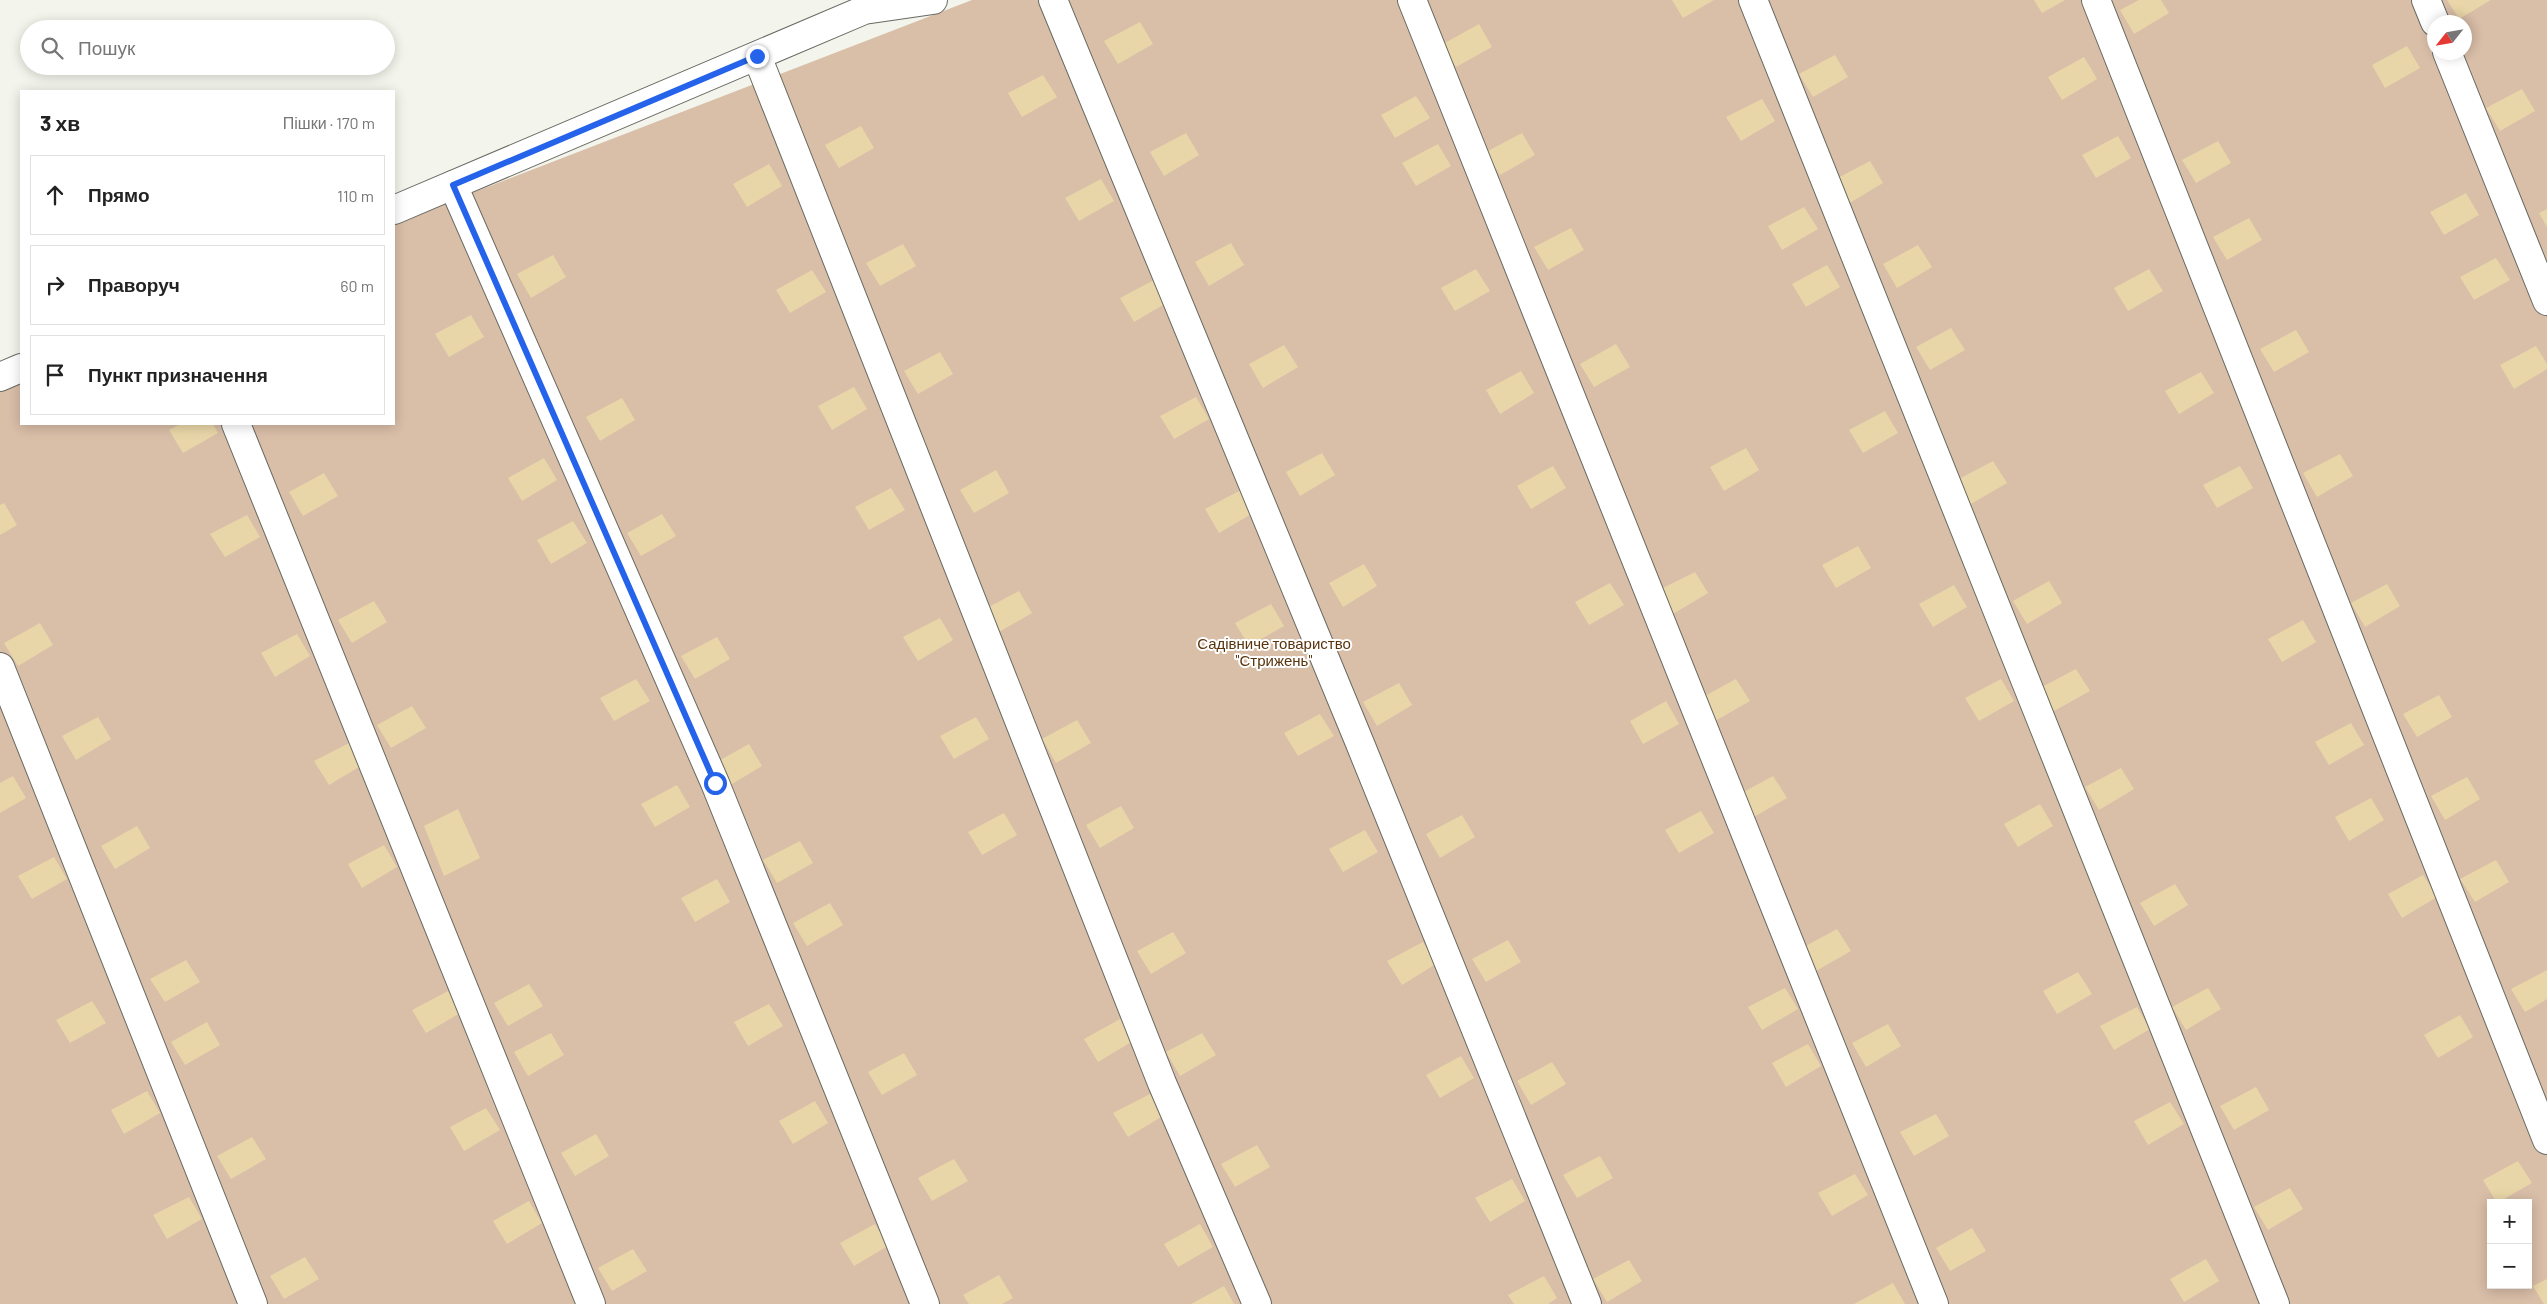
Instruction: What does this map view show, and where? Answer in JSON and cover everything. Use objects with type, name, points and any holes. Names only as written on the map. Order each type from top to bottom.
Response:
[{"type":"street","points":[[395,210],[864,10],[933,0]]},
{"type":"street","points":[[1053,0],[1359,741],[1587,1304]]},
{"type":"street","points":[[1412,0],[1934,1304]]},
{"type":"street","points":[[1753,0],[2276,1304]]},
{"type":"street","points":[[2096,0],[2547,1140]]},
{"type":"street","points":[[2426,0],[2432,15]]},
{"type":"street","points":[[757,56],[1162,1083],[1257,1304]]},
{"type":"street","points":[[2450,60],[2547,302]]},
{"type":"street","points":[[453,185],[715,783],[925,1304]]},
{"type":"street","points":[[0,377],[20,368]]},
{"type":"street","points":[[236,425],[591,1304]]},
{"type":"street","points":[[0,667],[253,1304]]},
{"type":"green space","name":"Садівниче товариство \"Стрижень\"","points":[[972,0],[2547,0],[2547,1304],[0,1304],[0,379],[20,369],[20,425],[395,425],[395,223]]},
{"type":"building","points":[[1672,0],[1714,0],[1683,18]]},
{"type":"building","points":[[2034,0],[2065,0],[2042,13]]},
{"type":"building","points":[[2139,0],[2161,0],[2169,13],[2134,34],[2120,10]]},
{"type":"building","points":[[2447,0],[2491,0],[2466,15],[2456,15]]},
{"type":"building","points":[[1140,22],[1153,44],[1118,64],[1104,41]]},
{"type":"building","points":[[1479,24],[1492,47],[1456,67],[1443,44]]},
{"type":"building","points":[[2407,46],[2420,68],[2385,88],[2372,65]]},
{"type":"building","points":[[1835,55],[1848,77],[1813,97],[1799,74]]},
{"type":"building","points":[[2084,57],[2097,79],[2062,100],[2048,77]]},
{"type":"building","points":[[1043,75],[1057,97],[1022,117],[1008,93]]},
{"type":"building","points":[[2522,89],[2535,111],[2500,131],[2486,108]]},
{"type":"building","points":[[1416,96],[1430,118],[1395,138],[1381,115]]},
{"type":"building","points":[[1762,99],[1775,121],[1741,141],[1726,117]]},
{"type":"building","points":[[861,126],[874,148],[839,168],[825,145]]},
{"type":"building","points":[[1186,133],[1199,155],[1164,176],[1150,152]]},
{"type":"building","points":[[1522,133],[1535,155],[1500,175],[1486,152]]},
{"type":"building","points":[[2118,136],[2131,158],[2096,178],[2082,155]]},
{"type":"building","points":[[2218,141],[2231,163],[2196,183],[2182,160]]},
{"type":"building","points":[[1438,144],[1451,166],[1416,186],[1402,163]]},
{"type":"building","points":[[1870,161],[1883,183],[1848,204],[1834,180]]},
{"type":"building","points":[[769,164],[782,186],[747,207],[733,184]]},
{"type":"building","points":[[1101,179],[1114,201],[1079,221],[1065,198]]},
{"type":"building","points":[[2466,193],[2479,215],[2444,235],[2430,212]]},
{"type":"building","points":[[1804,207],[1818,229],[1782,250],[1768,226]]},
{"type":"building","points":[[2547,209],[2547,227],[2539,213]]},
{"type":"building","points":[[2249,218],[2262,240],[2227,260],[2213,237]]},
{"type":"building","points":[[1571,228],[1584,250],[1548,270],[1534,247]]},
{"type":"building","points":[[1231,243],[1244,265],[1209,286],[1195,262]]},
{"type":"building","points":[[903,244],[916,266],[880,286],[866,263]]},
{"type":"building","points":[[1918,245],[1932,267],[1897,288],[1883,264]]},
{"type":"building","points":[[553,255],[566,277],[531,298],[517,274]]},
{"type":"building","points":[[2496,258],[2510,280],[2474,300],[2460,277]]},
{"type":"building","points":[[1827,265],[1840,287],[1806,307],[1792,284]]},
{"type":"building","points":[[1476,269],[1490,291],[1455,311],[1441,288]]},
{"type":"building","points":[[2149,269],[2163,291],[2128,311],[2114,288]]},
{"type":"building","points":[[812,270],[826,292],[790,313],[776,290]]},
{"type":"building","points":[[1156,279],[1170,301],[1134,322],[1120,298]]},
{"type":"building","points":[[471,315],[484,337],[449,357],[435,334]]},
{"type":"building","points":[[1951,328],[1965,350],[1930,370],[1916,347]]},
{"type":"building","points":[[2296,330],[2309,352],[2274,372],[2260,349]]},
{"type":"building","points":[[1616,344],[1630,367],[1594,387],[1580,364]]},
{"type":"building","points":[[1284,345],[1298,367],[1263,388],[1249,364]]},
{"type":"building","points":[[2536,346],[2547,364],[2547,369],[2514,389],[2500,365]]},
{"type":"building","points":[[940,352],[953,374],[918,394],[904,371]]},
{"type":"building","points":[[1521,371],[1534,393],[1500,414],[1486,390]]},
{"type":"building","points":[[2201,372],[2214,393],[2179,414],[2165,391]]},
{"type":"building","points":[[854,387],[867,409],[832,430],[818,406]]},
{"type":"building","points":[[1196,397],[1209,419],[1174,439],[1160,416]]},
{"type":"building","points":[[622,398],[635,420],[600,441],[586,417]]},
{"type":"building","points":[[1885,411],[1898,433],[1863,453],[1849,430]]},
{"type":"building","points":[[179,425],[214,425],[218,433],[183,453],[169,430]]},
{"type":"building","points":[[1746,448],[1759,470],[1724,491],[1710,467]]},
{"type":"building","points":[[1322,453],[1335,475],[1300,496],[1286,472]]},
{"type":"building","points":[[2340,454],[2353,476],[2317,497],[2303,473]]},
{"type":"building","points":[[544,458],[557,480],[522,501],[508,478]]},
{"type":"building","points":[[1993,461],[2007,483],[1971,504],[1957,480]]},
{"type":"building","points":[[1553,466],[1566,488],[1531,509],[1517,486]]},
{"type":"building","points":[[2240,466],[2253,488],[2217,508],[2203,485]]},
{"type":"building","points":[[996,470],[1009,493],[974,513],[960,490]]},
{"type":"building","points":[[324,473],[338,496],[303,516],[289,492]]},
{"type":"building","points":[[891,488],[905,510],[869,530],[855,507]]},
{"type":"building","points":[[1241,490],[1255,512],[1219,533],[1205,509]]},
{"type":"building","points":[[4,503],[17,525],[0,535],[0,505]]},
{"type":"building","points":[[662,514],[676,536],[641,556],[627,533]]},
{"type":"building","points":[[247,515],[260,537],[225,557],[210,534]]},
{"type":"building","points":[[573,521],[587,543],[551,564],[537,540]]},
{"type":"building","points":[[1858,546],[1871,568],[1836,588],[1822,565]]},
{"type":"building","points":[[1364,564],[1377,586],[1343,607],[1329,583]]},
{"type":"building","points":[[1695,572],[1708,593],[1673,614],[1659,590]]},
{"type":"building","points":[[2049,581],[2062,603],[2027,624],[2013,601]]},
{"type":"building","points":[[1610,583],[1624,605],[1589,625],[1575,602]]},
{"type":"building","points":[[2387,584],[2400,606],[2365,627],[2351,603]]},
{"type":"building","points":[[1954,585],[1967,607],[1933,627],[1919,604]]},
{"type":"building","points":[[1019,591],[1032,613],[997,633],[983,610]]},
{"type":"building","points":[[374,601],[387,622],[352,643],[338,620]]},
{"type":"building","points":[[1271,604],[1284,626],[1249,646],[1235,623]]},
{"type":"building","points":[[940,618],[953,640],[918,661],[903,637]]},
{"type":"building","points":[[2303,620],[2316,642],[2282,662],[2268,639]]},
{"type":"building","points":[[40,623],[53,645],[18,666],[4,643]]},
{"type":"building","points":[[297,634],[310,656],[275,677],[261,653]]},
{"type":"building","points":[[717,637],[730,659],[695,679],[681,656]]},
{"type":"building","points":[[2076,669],[2090,691],[2054,711],[2040,688]]},
{"type":"building","points":[[636,679],[650,701],[614,721],[600,698]]},
{"type":"building","points":[[1736,679],[1750,701],[1715,721],[1701,698]]},
{"type":"building","points":[[2001,679],[2014,701],[1979,721],[1965,698]]},
{"type":"building","points":[[1399,683],[1412,705],[1377,726],[1363,702]]},
{"type":"building","points":[[2439,695],[2452,717],[2417,737],[2403,714]]},
{"type":"building","points":[[1666,701],[1679,724],[1643,744],[1630,721]]},
{"type":"building","points":[[412,706],[426,728],[391,748],[377,725]]},
{"type":"building","points":[[1320,714],[1334,736],[1298,756],[1284,733]]},
{"type":"building","points":[[98,717],[111,739],[76,760],[62,736]]},
{"type":"building","points":[[976,717],[989,739],[954,759],[940,736]]},
{"type":"building","points":[[1077,720],[1091,743],[1056,763],[1042,739]]},
{"type":"building","points":[[2351,723],[2364,745],[2329,765],[2315,742]]},
{"type":"building","points":[[351,742],[364,764],[329,785],[314,761]]},
{"type":"building","points":[[749,744],[762,766],[727,787],[713,764]]},
{"type":"building","points":[[2121,768],[2134,789],[2099,810],[2085,787]]},
{"type":"building","points":[[13,776],[26,798],[0,813],[0,783]]},
{"type":"building","points":[[1773,776],[1787,798],[1752,818],[1738,795]]},
{"type":"building","points":[[2467,777],[2480,799],[2445,820],[2431,796]]},
{"type":"building","points":[[677,785],[690,807],[655,827],[641,804]]},
{"type":"building","points":[[2371,798],[2384,820],[2349,841],[2335,817]]},
{"type":"building","points":[[2040,804],[2053,826],[2018,847],[2004,824]]},
{"type":"building","points":[[1121,806],[1134,828],[1100,848],[1086,825]]},
{"type":"building","points":[[458,809],[480,858],[444,876],[424,826]]},
{"type":"building","points":[[1701,811],[1714,833],[1679,853],[1665,830]]},
{"type":"building","points":[[1004,813],[1017,835],[982,855],[968,832]]},
{"type":"building","points":[[1462,815],[1475,837],[1440,858],[1426,834]]},
{"type":"building","points":[[137,826],[150,848],[115,869],[101,846]]},
{"type":"building","points":[[1365,830],[1378,852],[1343,872],[1329,849]]},
{"type":"building","points":[[800,841],[813,863],[777,883],[763,860]]},
{"type":"building","points":[[384,845],[397,867],[362,888],[348,864]]},
{"type":"building","points":[[54,857],[67,879],[32,899],[18,876]]},
{"type":"building","points":[[2496,860],[2509,882],[2475,902],[2460,879]]},
{"type":"building","points":[[2423,875],[2437,897],[2402,918],[2388,894]]},
{"type":"building","points":[[717,879],[730,902],[695,922],[681,898]]},
{"type":"building","points":[[2175,884],[2188,905],[2154,926],[2140,903]]},
{"type":"building","points":[[830,903],[843,925],[807,946],[793,923]]},
{"type":"building","points":[[1837,929],[1851,951],[1816,971],[1802,948]]},
{"type":"building","points":[[1173,932],[1186,953],[1151,974],[1137,951]]},
{"type":"building","points":[[1508,940],[1521,962],[1486,982],[1472,959]]},
{"type":"building","points":[[1423,942],[1436,964],[1402,985],[1387,961]]},
{"type":"building","points":[[186,960],[200,982],[165,1002],[150,979]]},
{"type":"building","points":[[2547,970],[2547,999],[2525,1012],[2511,989]]},
{"type":"building","points":[[2078,972],[2092,994],[2057,1014],[2043,991]]},
{"type":"building","points":[[529,984],[543,1006],[508,1026],[494,1003]]},
{"type":"building","points":[[1785,988],[1798,1009],[1762,1030],[1748,1007]]},
{"type":"building","points":[[2208,988],[2221,1009],[2186,1030],[2172,1007]]},
{"type":"building","points":[[448,991],[462,1012],[426,1033],[412,1010]]},
{"type":"building","points":[[92,1001],[106,1023],[70,1043],[56,1020]]},
{"type":"building","points":[[769,1004],[783,1026],[748,1046],[734,1022]]},
{"type":"building","points":[[2137,1007],[2150,1029],[2114,1050],[2100,1026]]},
{"type":"building","points":[[2460,1015],[2473,1037],[2438,1058],[2424,1035]]},
{"type":"building","points":[[1120,1019],[1133,1041],[1098,1062],[1084,1039]]},
{"type":"building","points":[[207,1022],[220,1045],[185,1065],[171,1042]]},
{"type":"building","points":[[1888,1024],[1901,1046],[1866,1067],[1852,1043]]},
{"type":"building","points":[[551,1033],[564,1055],[528,1076],[514,1052]]},
{"type":"building","points":[[1202,1033],[1216,1055],[1180,1076],[1166,1052]]},
{"type":"building","points":[[1808,1044],[1821,1066],[1786,1087],[1772,1063]]},
{"type":"building","points":[[904,1053],[917,1075],[882,1095],[868,1072]]},
{"type":"building","points":[[1461,1056],[1474,1078],[1440,1098],[1426,1075]]},
{"type":"building","points":[[1552,1062],[1566,1084],[1531,1105],[1517,1081]]},
{"type":"building","points":[[2256,1087],[2269,1110],[2234,1130],[2220,1106]]},
{"type":"building","points":[[147,1091],[160,1113],[124,1134],[111,1110]]},
{"type":"building","points":[[1150,1094],[1163,1116],[1128,1137],[1113,1113]]},
{"type":"building","points":[[815,1101],[828,1123],[793,1144],[779,1121]]},
{"type":"building","points":[[2170,1102],[2184,1124],[2148,1145],[2134,1121]]},
{"type":"building","points":[[486,1108],[500,1130],[464,1151],[450,1127]]},
{"type":"building","points":[[1936,1114],[1949,1136],[1914,1156],[1900,1132]]},
{"type":"building","points":[[596,1134],[609,1156],[575,1176],[561,1153]]},
{"type":"building","points":[[252,1137],[266,1159],[231,1179],[217,1156]]},
{"type":"building","points":[[1257,1145],[1270,1167],[1235,1187],[1221,1164]]},
{"type":"building","points":[[1600,1156],[1613,1178],[1577,1198],[1563,1175]]},
{"type":"building","points":[[954,1159],[968,1181],[932,1201],[918,1178]]},
{"type":"building","points":[[2518,1161],[2532,1183],[2504,1199],[2495,1199],[2483,1180]]},
{"type":"building","points":[[1855,1174],[1868,1195],[1832,1216],[1818,1193]]},
{"type":"building","points":[[1512,1179],[1525,1201],[1490,1222],[1475,1198]]},
{"type":"building","points":[[2290,1188],[2303,1209],[2268,1230],[2254,1207]]},
{"type":"building","points":[[189,1197],[202,1219],[167,1239],[153,1215]]},
{"type":"building","points":[[529,1201],[542,1223],[507,1244],[493,1221]]},
{"type":"building","points":[[875,1224],[888,1246],[854,1266],[840,1243]]},
{"type":"building","points":[[1200,1224],[1213,1247],[1178,1267],[1164,1244]]},
{"type":"building","points":[[1972,1228],[1986,1251],[1950,1271],[1936,1248]]},
{"type":"building","points":[[633,1249],[647,1271],[612,1291],[598,1268]]},
{"type":"building","points":[[305,1257],[319,1279],[284,1299],[270,1276]]},
{"type":"building","points":[[2206,1259],[2219,1281],[2184,1302],[2170,1279]]},
{"type":"building","points":[[1629,1260],[1642,1281],[1607,1302],[1593,1279]]},
{"type":"building","points":[[999,1275],[1013,1298],[1002,1304],[969,1304],[963,1295]]},
{"type":"building","points":[[1544,1276],[1557,1298],[1548,1304],[1514,1304],[1508,1295]]},
{"type":"building","points":[[2547,1279],[2547,1304],[2544,1304],[2533,1286]]},
{"type":"building","points":[[1893,1283],[1905,1304],[1854,1304]]},
{"type":"building","points":[[1224,1286],[1234,1304],[1191,1304]]},
{"type":"route","points":[[715,783],[453,185],[757,56]]}]
